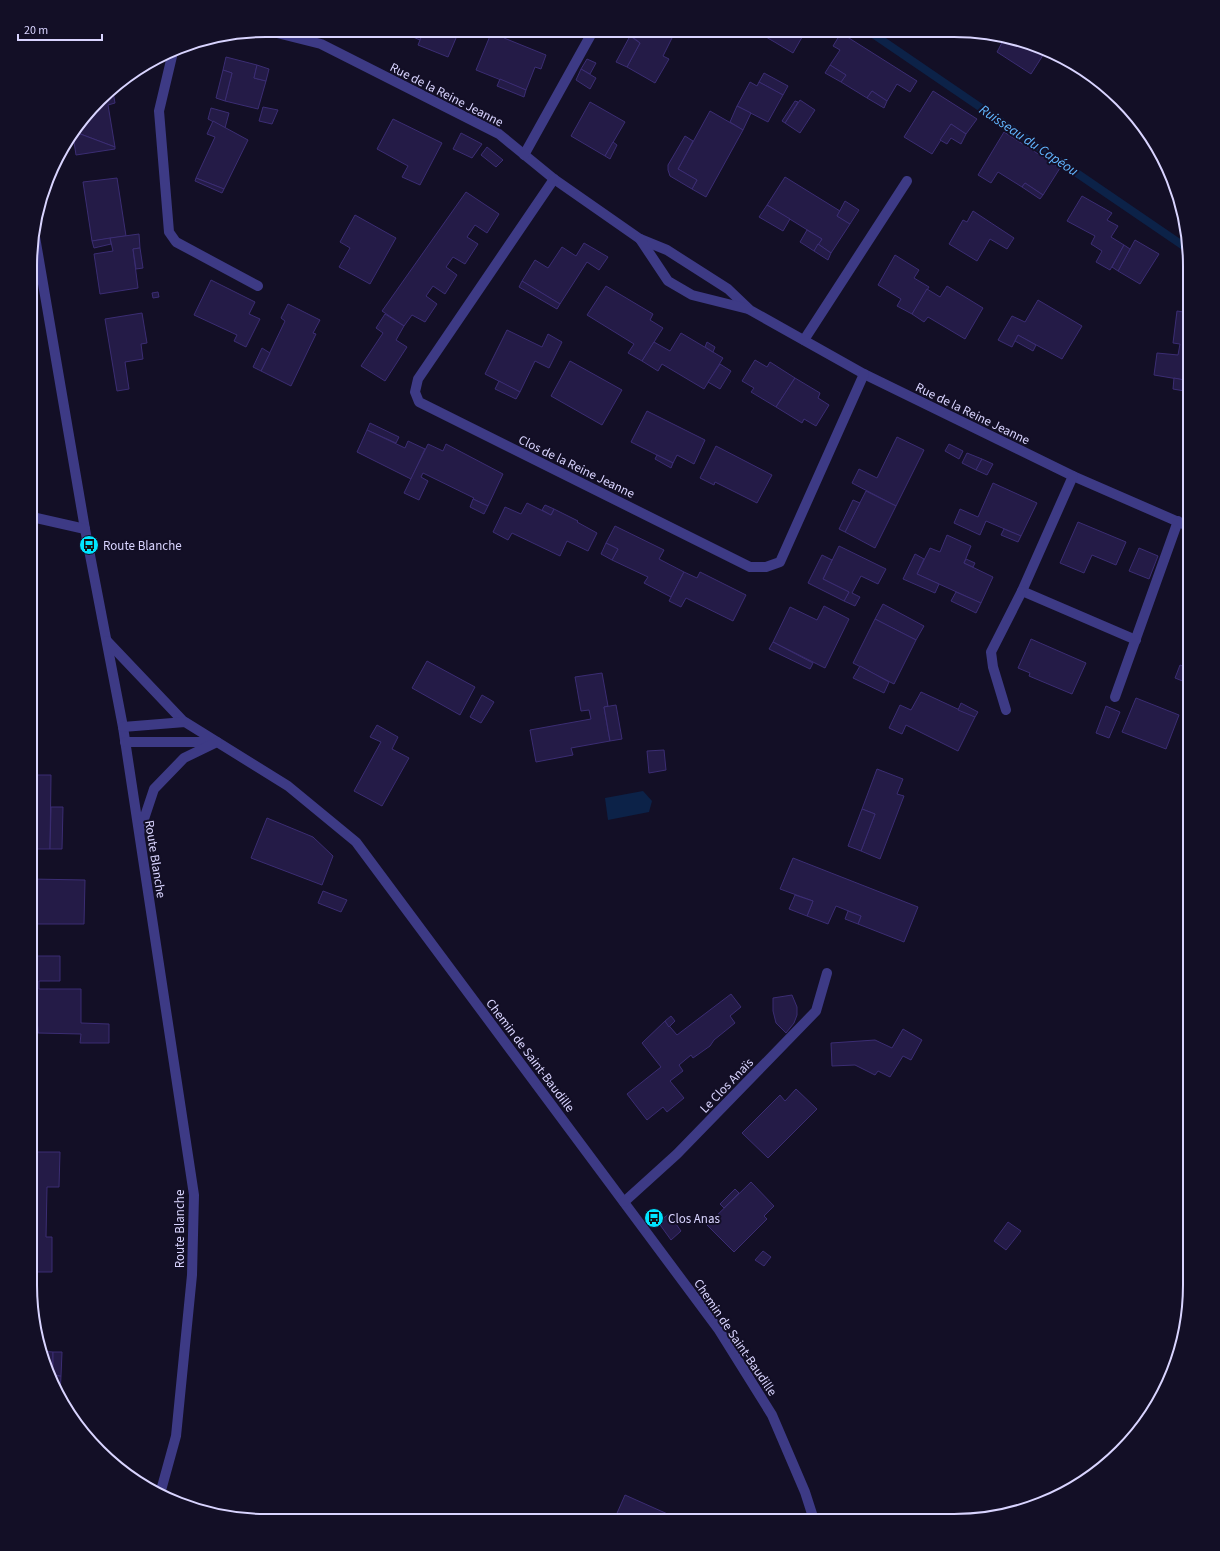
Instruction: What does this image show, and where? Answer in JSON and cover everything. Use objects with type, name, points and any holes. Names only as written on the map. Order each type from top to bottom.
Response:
[{"type":"street","name":"Rue de la Reine Jeanne","points":[[293,37],[321,44],[499,134],[554,178],[640,239],[667,250],[728,290],[750,310],[864,374],[1073,476],[1183,524]]},
{"type":"street","points":[[524,155],[590,37]]},
{"type":"street","points":[[172,57],[159,111],[169,232],[176,242],[258,286]]},
{"type":"street","name":"Clos de la Reine Jeanne","points":[[554,178],[418,379],[414,392],[419,402],[750,567],[766,568],[780,562],[864,374]]},
{"type":"street","points":[[804,340],[907,181]]},
{"type":"street","name":"Rue de la Reine Jeanne","points":[[640,239],[668,281],[692,296],[750,310]]},
{"type":"street","name":"Route Blanche","points":[[37,250],[85,528],[123,727],[194,1196],[192,1275],[176,1436],[162,1488]]},
{"type":"street","points":[[1006,710],[991,652],[1022,591],[1073,476]]},
{"type":"street","points":[[37,518],[85,528]]},
{"type":"street","points":[[1114,697],[1178,521]]},
{"type":"street","points":[[1022,591],[1136,640]]},
{"type":"street","name":"Chemin de Saint-Baudille","points":[[107,641],[184,722],[288,786],[356,842],[718,1330],[772,1415],[805,1492],[812,1514]]},
{"type":"street","points":[[123,727],[184,722]]},
{"type":"street","points":[[125,742],[217,742]]},
{"type":"street","points":[[139,834],[154,789],[184,758],[217,742]]},
{"type":"street","name":"Le Clos Anaïs","points":[[624,1202],[677,1154],[816,1011],[827,973]]},
{"type":"water","points":[[643,791],[652,801],[649,812],[608,820],[605,798]]},
{"type":"building","points":[[413,37],[421,37],[420,40]]},
{"type":"building","points":[[421,37],[456,37],[448,57],[418,45]]},
{"type":"building","points":[[490,37],[504,37],[546,55],[541,69],[535,67],[526,90],[476,70]]},
{"type":"building","points":[[629,37],[640,43],[627,67],[616,62]]},
{"type":"building","points":[[672,37],[663,56],[669,59],[655,83],[627,67],[640,43],[634,38]]},
{"type":"building","points":[[766,37],[802,37],[793,53]]},
{"type":"building","points":[[839,37],[847,37],[917,81],[910,92],[897,84],[887,101],[872,91],[867,98],[841,82],[846,75],[830,65],[840,50],[833,46]]},
{"type":"building","points":[[1002,42],[1043,55],[1031,74],[997,52]]},
{"type":"building","points":[[226,57],[257,65],[254,78],[266,81],[258,109],[225,101],[232,73],[223,70]]},
{"type":"building","points":[[587,59],[596,63],[590,74],[581,69]]},
{"type":"building","points":[[257,65],[269,69],[266,81],[254,78]]},
{"type":"building","points":[[830,65],[846,75],[841,82],[825,73]]},
{"type":"building","points":[[581,69],[596,78],[590,89],[576,80]]},
{"type":"building","points":[[223,70],[232,73],[225,101],[216,98]]},
{"type":"building","points":[[764,73],[788,86],[783,95],[759,82]]},
{"type":"building","points":[[500,79],[526,90],[524,97],[497,86]]},
{"type":"building","points":[[750,82],[757,86],[759,82],[783,95],[768,122],[737,106]]},
{"type":"building","points":[[872,91],[887,101],[884,108],[867,98]]},
{"type":"building","points":[[933,91],[977,119],[966,134],[951,124],[932,154],[904,137]]},
{"type":"building","points":[[114,95],[115,103],[108,105],[115,147],[80,134],[94,115]]},
{"type":"building","points":[[800,100],[815,110],[800,133],[785,123]]},
{"type":"building","points":[[795,101],[798,102],[785,123],[782,121]]},
{"type":"building","points":[[590,102],[625,122],[605,156],[571,136]]},
{"type":"building","points":[[737,106],[751,113],[743,130],[730,122]]},
{"type":"building","points":[[263,107],[278,110],[272,124],[259,121]]},
{"type":"building","points":[[211,108],[229,113],[225,128],[208,119]]},
{"type":"building","points":[[710,111],[743,130],[706,197],[692,189],[697,180],[678,169]]},
{"type":"building","points":[[393,119],[442,143],[420,185],[402,177],[408,166],[377,149]]},
{"type":"building","points":[[213,121],[248,140],[224,189],[196,178],[215,137],[207,134]]},
{"type":"building","points":[[951,124],[966,134],[961,144],[951,138],[947,144],[940,140]]},
{"type":"building","points":[[1004,132],[1060,168],[1043,195],[1025,183],[1022,187],[998,172],[991,183],[978,175]]},
{"type":"building","points":[[461,133],[482,144],[472,158],[453,149]]},
{"type":"building","points":[[80,134],[115,147],[115,149],[76,155],[74,142]]},
{"type":"building","points":[[685,136],[693,141],[678,169],[697,180],[692,189],[670,176],[668,170],[668,165]]},
{"type":"building","points":[[613,142],[617,145],[610,159],[605,156]]},
{"type":"building","points":[[487,147],[503,160],[496,167],[481,155]]},
{"type":"building","points":[[785,177],[840,211],[837,216],[850,224],[831,253],[818,244],[822,239],[767,205]]},
{"type":"building","points":[[117,178],[126,236],[92,241],[83,182]]},
{"type":"building","points":[[196,178],[224,189],[222,193],[195,181]]},
{"type":"building","points":[[1025,183],[1043,195],[1040,199],[1022,187]]},
{"type":"building","points":[[466,192],[499,214],[487,233],[475,225],[467,237],[478,244],[465,264],[453,257],[446,267],[457,275],[445,294],[433,286],[426,296],[437,304],[425,322],[412,315],[404,326],[382,311]]},
{"type":"building","points":[[1082,196],[1112,213],[1107,220],[1118,226],[1111,237],[1124,245],[1110,270],[1096,262],[1102,251],[1091,244],[1095,236],[1067,221]]},
{"type":"building","points":[[845,201],[859,210],[850,224],[837,216]]},
{"type":"building","points":[[767,205],[790,219],[783,231],[759,217]]},
{"type":"building","points":[[973,211],[1014,238],[1007,249],[990,239],[977,261],[949,244],[963,220],[967,222]]},
{"type":"building","points":[[355,215],[396,238],[370,284],[339,267],[350,248],[340,242]]},
{"type":"building","points":[[807,230],[822,239],[814,251],[800,242]]},
{"type":"building","points":[[139,234],[140,248],[133,249],[138,288],[100,294],[94,254],[113,251],[110,238]]},
{"type":"building","points":[[110,238],[111,244],[94,248],[92,241]]},
{"type":"building","points":[[1135,240],[1159,254],[1140,284],[1118,271]]},
{"type":"building","points":[[584,243],[608,257],[599,270],[587,262],[560,304],[522,281],[535,260],[548,268],[562,247],[576,256]]},
{"type":"building","points":[[818,244],[831,253],[828,260],[814,251]]},
{"type":"building","points":[[1124,245],[1130,249],[1118,271],[1112,267]]},
{"type":"building","points":[[140,248],[143,268],[136,269],[133,249]]},
{"type":"building","points":[[895,255],[919,270],[914,278],[929,287],[912,314],[897,306],[901,299],[878,285]]},
{"type":"building","points":[[211,280],[255,302],[249,314],[260,319],[246,347],[234,341],[237,335],[194,315]]},
{"type":"building","points":[[522,281],[560,304],[557,309],[519,287]]},
{"type":"building","points":[[606,286],[653,314],[650,320],[663,328],[642,361],[628,353],[634,344],[587,315]]},
{"type":"building","points":[[947,286],[983,308],[965,339],[928,317],[924,322],[912,314],[927,289],[940,297]]},
{"type":"building","points":[[158,292],[159,297],[153,298],[152,293]]},
{"type":"building","points":[[1038,300],[1082,326],[1062,359],[1018,335],[1012,347],[998,340],[1012,316],[1025,322]]},
{"type":"building","points":[[288,304],[320,320],[313,333],[316,334],[291,386],[261,371],[285,321],[281,318]]},
{"type":"building","points":[[1177,311],[1183,312],[1183,380],[1154,375],[1157,353],[1178,355],[1180,344],[1173,343]]},
{"type":"building","points":[[142,313],[147,343],[141,344],[143,359],[125,362],[129,389],[117,391],[105,319]]},
{"type":"building","points":[[385,314],[404,326],[396,340],[407,347],[385,381],[361,366],[383,333],[376,328]]},
{"type":"building","points":[[507,330],[542,347],[548,334],[562,342],[549,368],[535,361],[520,392],[485,374]]},
{"type":"building","points":[[681,333],[723,358],[704,389],[662,364],[658,371],[642,361],[654,342],[670,351]]},
{"type":"building","points":[[1018,335],[1036,345],[1033,351],[1015,341]]},
{"type":"building","points":[[707,342],[715,347],[713,352],[705,347]]},
{"type":"building","points":[[262,348],[270,353],[261,371],[253,367]]},
{"type":"building","points":[[755,360],[767,367],[770,362],[795,378],[776,407],[751,392],[754,388],[742,381]]},
{"type":"building","points":[[570,361],[622,390],[602,425],[551,396]]},
{"type":"building","points":[[720,364],[731,371],[720,389],[708,382]]},
{"type":"building","points":[[795,378],[820,393],[818,398],[829,405],[816,426],[804,419],[802,423],[776,407]]},
{"type":"building","points":[[1174,378],[1183,380],[1183,391],[1173,389]]},
{"type":"building","points":[[499,381],[520,392],[516,399],[495,389]]},
{"type":"building","points":[[647,411],[705,440],[694,464],[677,455],[673,463],[631,442]]},
{"type":"building","points":[[370,423],[399,437],[396,443],[367,430]]},
{"type":"building","points":[[367,430],[405,448],[408,441],[425,449],[411,479],[357,452]]},
{"type":"building","points":[[897,437],[924,450],[896,506],[852,483],[859,469],[877,478]]},
{"type":"building","points":[[428,444],[443,451],[446,444],[503,474],[488,506],[423,473],[421,477],[428,481],[419,500],[404,493]]},
{"type":"building","points":[[949,444],[963,451],[959,459],[945,451]]},
{"type":"building","points":[[716,446],[772,475],[757,503],[715,482],[714,485],[700,478]]},
{"type":"building","points":[[967,453],[982,459],[976,470],[962,463]]},
{"type":"building","points":[[657,455],[673,463],[671,468],[655,459]]},
{"type":"building","points":[[982,459],[993,464],[987,475],[976,470]]},
{"type":"building","points":[[993,483],[1037,503],[1021,536],[986,521],[980,535],[954,523],[960,509],[978,517]]},
{"type":"building","points":[[866,491],[896,506],[875,548],[845,532]]},
{"type":"building","points":[[473,499],[488,506],[484,514],[470,507]]},
{"type":"building","points":[[853,500],[860,503],[845,532],[839,529]]},
{"type":"building","points":[[527,503],[551,515],[554,509],[578,521],[577,522],[597,533],[588,551],[567,541],[560,556],[512,533],[508,540],[493,532],[505,507],[521,514]]},
{"type":"building","points":[[545,505],[554,509],[551,515],[542,510]]},
{"type":"building","points":[[1078,522],[1126,542],[1116,565],[1092,555],[1084,573],[1060,563]]},
{"type":"building","points":[[615,526],[664,550],[659,559],[684,572],[671,597],[644,583],[648,577],[612,560],[618,549],[606,543]]},
{"type":"building","points":[[1004,529],[1021,536],[1018,542],[1001,535]]},
{"type":"building","points":[[947,535],[971,546],[964,563],[993,577],[981,603],[917,574],[930,548],[940,552]]},
{"type":"building","points":[[606,543],[618,549],[612,560],[601,554]]},
{"type":"building","points":[[839,546],[886,569],[878,584],[861,576],[852,593],[860,597],[855,606],[844,601],[849,592],[823,579]]},
{"type":"building","points":[[1139,548],[1158,556],[1149,579],[1129,571]]},
{"type":"building","points":[[915,554],[924,559],[917,574],[939,584],[935,593],[903,579]]},
{"type":"building","points":[[822,555],[832,560],[823,579],[849,592],[844,601],[808,583]]},
{"type":"building","points":[[966,559],[975,563],[973,567],[964,563]]},
{"type":"building","points":[[684,572],[697,578],[700,572],[746,595],[733,621],[686,598],[681,607],[669,601]]},
{"type":"building","points":[[956,592],[981,603],[976,613],[951,601]]},
{"type":"building","points":[[883,604],[924,626],[916,640],[875,619]]},
{"type":"building","points":[[824,606],[849,619],[825,668],[773,642],[790,607],[817,620]]},
{"type":"building","points":[[875,619],[916,640],[894,684],[853,663]]},
{"type":"building","points":[[1031,639],[1086,663],[1072,694],[1029,676],[1030,673],[1018,668]]},
{"type":"building","points":[[773,642],[813,663],[810,669],[769,649]]},
{"type":"building","points":[[427,661],[475,687],[460,715],[412,688]]},
{"type":"building","points":[[1180,665],[1183,666],[1183,681],[1175,678]]},
{"type":"building","points":[[860,666],[889,682],[884,693],[853,678]]},
{"type":"building","points":[[602,673],[608,706],[604,707],[610,741],[571,748],[573,755],[536,762],[530,730],[591,719],[589,710],[581,711],[575,677]]},
{"type":"building","points":[[921,692],[975,717],[958,751],[906,725],[902,734],[889,728],[900,705],[911,710]]},
{"type":"building","points":[[482,695],[494,702],[481,723],[470,717]]},
{"type":"building","points":[[1136,698],[1179,715],[1166,749],[1122,732]]},
{"type":"building","points":[[961,703],[978,712],[975,717],[958,710]]},
{"type":"building","points":[[616,705],[622,739],[610,741],[604,707]]},
{"type":"building","points":[[1106,706],[1120,712],[1109,738],[1096,733]]},
{"type":"building","points":[[377,725],[398,737],[392,749],[409,758],[382,806],[354,791],[381,742],[370,737]]},
{"type":"building","points":[[664,750],[666,770],[649,773],[647,751]]},
{"type":"building","points":[[877,769],[903,779],[897,794],[904,796],[880,859],[861,851],[875,814],[862,809]]},
{"type":"building","points":[[37,775],[51,775],[50,849],[37,849]]},
{"type":"building","points":[[51,807],[63,807],[62,849],[50,849]]},
{"type":"building","points":[[862,809],[875,814],[861,851],[848,846]]},
{"type":"building","points":[[267,818],[313,837],[333,856],[322,885],[251,858]]},
{"type":"building","points":[[793,858],[918,907],[904,942],[858,924],[861,916],[836,906],[828,924],[807,916],[813,901],[780,889]]},
{"type":"building","points":[[37,879],[85,880],[84,924],[37,924]]},
{"type":"building","points":[[323,891],[347,900],[341,912],[318,903]]},
{"type":"building","points":[[795,895],[813,901],[807,916],[789,909]]},
{"type":"building","points":[[848,911],[861,916],[858,924],[845,919]]},
{"type":"building","points":[[37,956],[60,956],[60,981],[39,981],[39,989],[81,989],[81,1023],[109,1024],[109,1043],[80,1043],[81,1034],[38,1033]]},
{"type":"building","points":[[731,994],[741,1007],[730,1016],[735,1023],[714,1040],[710,1046],[693,1058],[691,1055],[679,1065],[683,1071],[670,1081],[684,1098],[667,1112],[663,1107],[647,1120],[627,1094],[661,1067],[642,1043],[665,1021],[677,1035]]},
{"type":"building","points":[[792,995],[797,1007],[797,1015],[794,1023],[786,1033],[776,1023],[773,1011],[773,998]]},
{"type":"building","points":[[671,1016],[675,1021],[669,1027],[665,1021]]},
{"type":"building","points":[[903,1029],[922,1040],[911,1060],[903,1056],[890,1077],[878,1071],[875,1075],[855,1065],[832,1066],[831,1043],[875,1040],[892,1048]]},
{"type":"building","points":[[796,1089],[817,1109],[768,1158],[742,1133],[780,1095],[785,1101]]},
{"type":"building","points":[[37,1152],[60,1152],[59,1187],[47,1187],[46,1237],[52,1237],[52,1272],[37,1272]]},
{"type":"building","points":[[751,1182],[774,1206],[764,1216],[767,1219],[734,1252],[707,1225]]},
{"type":"building","points":[[735,1189],[739,1193],[724,1208],[720,1204]]},
{"type":"building","points":[[669,1214],[681,1231],[671,1240],[658,1222]]},
{"type":"building","points":[[1008,1222],[1021,1231],[1006,1250],[994,1241]]},
{"type":"building","points":[[763,1251],[771,1257],[764,1266],[755,1260]]},
{"type":"building","points":[[47,1352],[53,1352],[53,1370]]},
{"type":"building","points":[[53,1352],[62,1352],[61,1376],[55,1375],[53,1370]]},
{"type":"building","points":[[55,1375],[61,1376],[60,1385]]},
{"type":"building","points":[[625,1495],[668,1514],[617,1514]]},
{"type":"waterway","name":"Ruisseau du Capéou","points":[[877,37],[1182,245]]},
{"type":"place","name":"Route Blanche","points":[[89,545]]},
{"type":"place","name":"Clos Anas","points":[[654,1218]]}]
